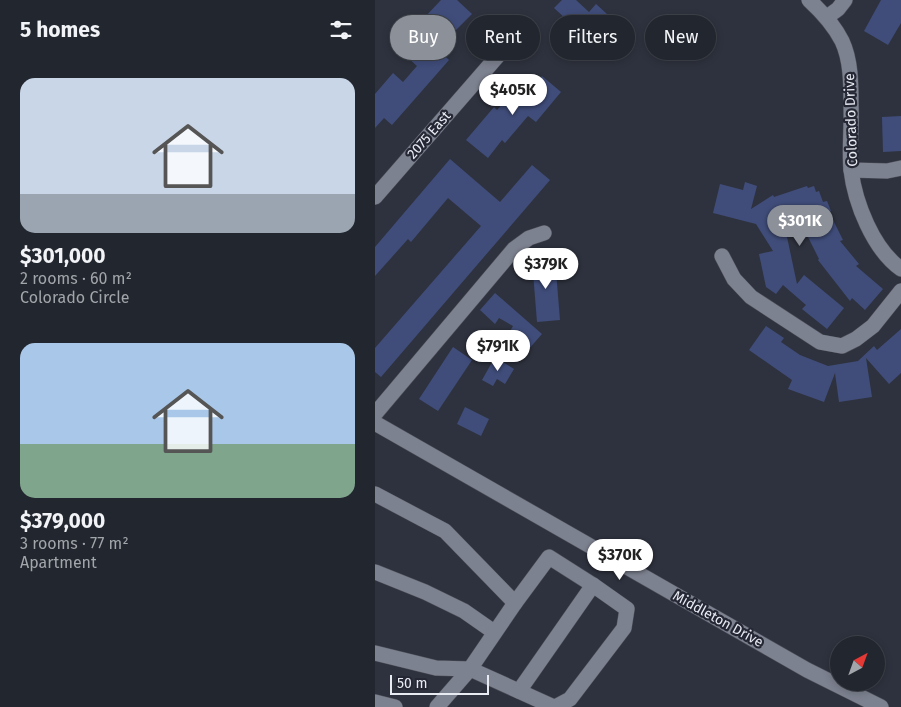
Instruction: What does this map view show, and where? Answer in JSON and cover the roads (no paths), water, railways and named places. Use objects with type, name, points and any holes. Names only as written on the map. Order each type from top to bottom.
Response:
[{"type":"street","name":"Colorado Drive","points":[[809,0],[827,17],[842,42],[849,63],[851,88],[851,170],[861,206],[873,238],[894,264],[901,269]]},
{"type":"street","points":[[827,17],[838,9],[845,0]]},
{"type":"street","name":"2075 East","points":[[375,197],[494,60]]},
{"type":"street","points":[[851,170],[887,171],[901,168]]},
{"type":"street","points":[[375,414],[514,249],[529,238],[544,233]]},
{"type":"street","points":[[722,256],[734,279],[751,297],[821,342],[841,346],[856,339],[873,326],[901,291]]},
{"type":"street","name":"Middleton Drive","points":[[375,423],[798,665],[881,707]]},
{"type":"street","points":[[375,494],[445,531],[515,603]]},
{"type":"street","points":[[375,653],[436,668],[471,669],[554,707],[570,700],[624,628],[627,609],[549,557],[515,603],[471,669],[437,707]]},
{"type":"street","points":[[375,572],[464,610],[495,632]]},
{"type":"street","points":[[519,691],[593,585]]},
{"type":"street","points":[[375,702],[395,707]]}]
